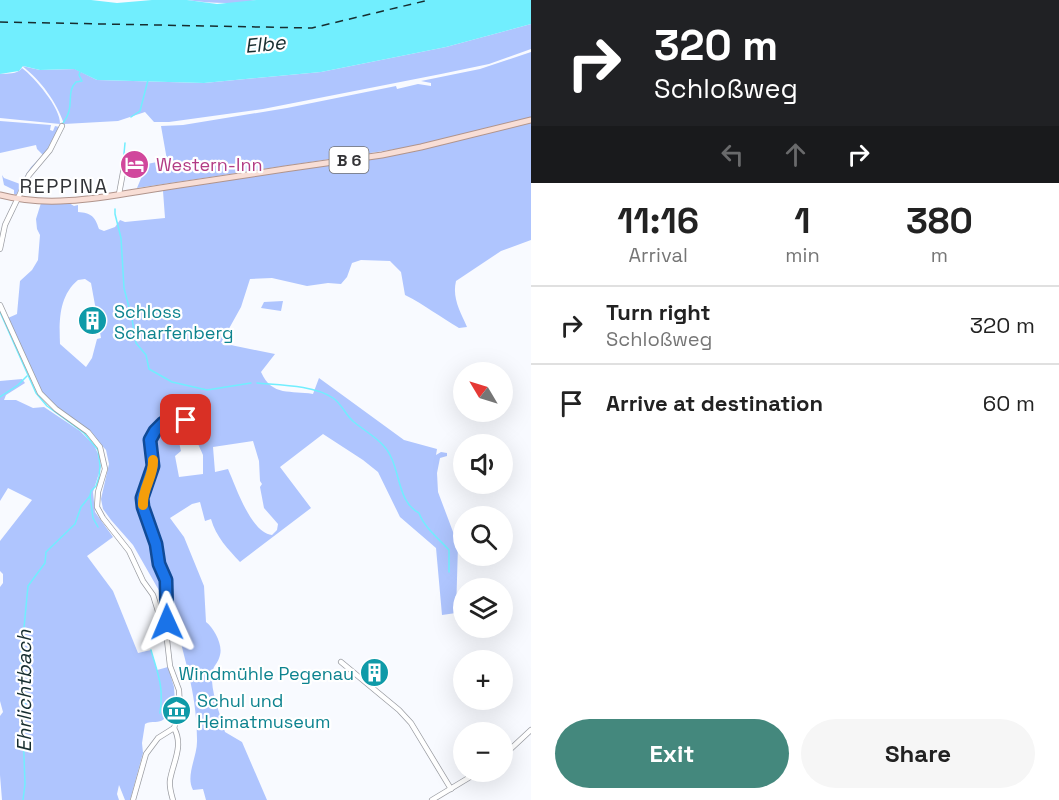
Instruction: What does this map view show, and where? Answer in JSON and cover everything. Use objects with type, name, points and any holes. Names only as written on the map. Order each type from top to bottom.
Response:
[{"type":"main road","name":"B 6","points":[[0,195],[16,199],[66,200],[119,194],[382,155],[531,120]]},
{"type":"street","points":[[0,249],[5,225],[16,199],[29,175],[50,150],[62,126]]},
{"type":"street","points":[[119,194],[124,166]]},
{"type":"street","points":[[0,305],[40,393],[88,432],[100,447],[105,469],[97,499],[99,512],[129,551],[143,581],[153,595],[166,631]]},
{"type":"street","points":[[173,800],[170,778],[178,752],[178,741],[174,728],[180,703],[179,690],[170,666],[166,631],[166,580],[159,564],[156,544],[142,498],[153,466],[150,440],[163,423],[186,420],[198,425],[205,439]]},
{"type":"street","points":[[340,662],[399,710],[411,723],[451,789]]},
{"type":"street","points":[[134,800],[146,754],[158,738],[174,728]]},
{"type":"street","points":[[513,747],[531,730]]},
{"type":"street","points":[[445,779],[458,784]]},
{"type":"street","points":[[432,800],[461,782]]},
{"type":"shaded area","points":[[187,0],[256,0],[222,3]]},
{"type":"shaded area","points":[[531,24],[531,49],[489,64],[263,109],[169,122],[154,122],[145,112],[118,121],[64,124],[48,92],[22,66],[40,70],[75,69],[97,80],[204,83],[321,72],[446,47]]},
{"type":"shaded area","points":[[531,52],[531,118],[410,147],[137,188],[147,164],[167,160],[161,126],[183,125],[287,108],[396,86],[397,89],[418,84],[431,86],[431,83],[421,81],[480,69]]},
{"type":"shaded area","points":[[22,68],[40,85],[52,102],[60,124],[0,118],[0,74],[15,73]]},
{"type":"shaded area","points":[[0,121],[51,125],[50,130],[53,131],[55,126],[59,127],[46,152],[28,173],[16,195],[14,190],[4,185],[2,175],[20,184],[31,167],[43,155],[36,145],[0,153]]},
{"type":"shaded area","points":[[531,123],[531,240],[501,251],[456,281],[456,299],[467,327],[459,328],[405,295],[401,272],[390,261],[361,260],[352,263],[347,277],[341,284],[307,286],[272,278],[250,279],[241,307],[221,343],[275,354],[261,372],[265,380],[276,389],[313,394],[319,378],[404,440],[437,449],[436,455],[441,452],[447,453],[447,456],[440,458],[437,473],[438,492],[453,532],[453,566],[457,566],[457,578],[453,578],[453,613],[442,615],[436,548],[400,517],[378,472],[323,434],[280,467],[311,508],[240,562],[219,537],[211,519],[205,521],[200,502],[192,504],[170,518],[184,537],[204,586],[206,622],[215,632],[219,642],[221,651],[213,669],[212,681],[225,732],[242,742],[267,800],[206,800],[203,789],[193,790],[190,778],[197,745],[197,724],[191,683],[177,628],[170,626],[161,594],[133,545],[103,509],[101,499],[109,464],[106,450],[88,430],[43,394],[8,318],[17,314],[20,281],[32,270],[38,260],[40,235],[36,219],[41,203],[78,205],[78,212],[92,216],[99,229],[104,231],[115,227],[120,220],[125,222],[165,218],[163,191],[156,192],[405,153]],"holes":[[[85,279],[91,283],[101,338],[97,339],[92,358],[86,367],[60,344],[60,317],[67,293],[72,286],[78,280]],[[190,426],[203,455],[203,474],[179,477],[175,456],[181,451],[176,429]],[[253,441],[259,461],[264,508],[278,524],[277,530],[272,535],[264,532],[251,518],[228,469],[215,472],[213,447]]]},
{"type":"shaded area","points":[[283,301],[281,311],[261,308],[264,302]]},
{"type":"shaded area","points":[[22,379],[25,383],[6,395],[4,400],[16,400],[33,408],[44,407],[80,431],[94,445],[101,467],[93,492],[95,512],[113,537],[87,556],[113,591],[138,653],[151,650],[157,670],[168,667],[174,687],[175,703],[166,717],[160,721],[145,724],[143,753],[130,800],[125,800],[119,785],[117,794],[119,800],[2,800],[0,716],[3,712],[0,701],[0,587],[3,583],[3,574],[0,571],[0,541],[32,500],[8,488],[0,501],[0,381]]},
{"type":"water","name":"Elbe","points":[[0,0],[91,0],[117,3],[187,0],[217,4],[256,0],[531,0],[531,24],[446,47],[321,72],[204,83],[97,80],[74,69],[40,70],[23,66],[19,71],[0,74]]},
{"type":"waterway","points":[[63,123],[69,111],[73,86],[76,82],[82,81],[80,72]]},
{"type":"waterway","points":[[131,117],[140,111],[148,80]]},
{"type":"waterway","points":[[123,164],[125,143]]},
{"type":"waterway","points":[[115,209],[121,238],[124,288],[136,343],[146,355],[149,369],[172,382],[207,390],[251,383]]},
{"type":"waterway","points":[[0,312],[36,393],[47,406],[84,433],[98,450],[99,477],[90,496],[93,518],[98,527]]},
{"type":"waterway","points":[[0,397],[27,376]]},
{"type":"waterway","points":[[257,383],[296,386],[325,394],[333,398],[351,419],[380,442],[391,457],[407,503],[419,513],[428,528],[449,550],[449,572]]},
{"type":"waterway","name":"Ehrlichtbach","points":[[23,800],[25,704],[21,659],[28,586],[45,563],[46,552],[75,524],[81,507],[90,496]]},
{"type":"waterway","points":[[151,650],[161,688],[160,713]]},
{"type":"ferry route","points":[[0,22],[312,28],[429,0]]},
{"type":"slow traffic","points":[[143,505],[142,498],[152,475],[153,460]]},
{"type":"place","name":"Western-Inn","points":[[135,164]]},
{"type":"place","name":"Schloss Scharfenberg","points":[[93,321]]},
{"type":"place","name":"Windmühle Pegenau","points":[[375,673]]},
{"type":"place","name":"Schul und Heimatmuseum","points":[[176,710]]},
{"type":"district","name":"REPPINA","points":[[64,186]]},
{"type":"route","points":[[167,622],[166,580],[159,564],[156,544],[142,498],[152,475],[150,440],[155,431],[163,423],[186,420]]}]
